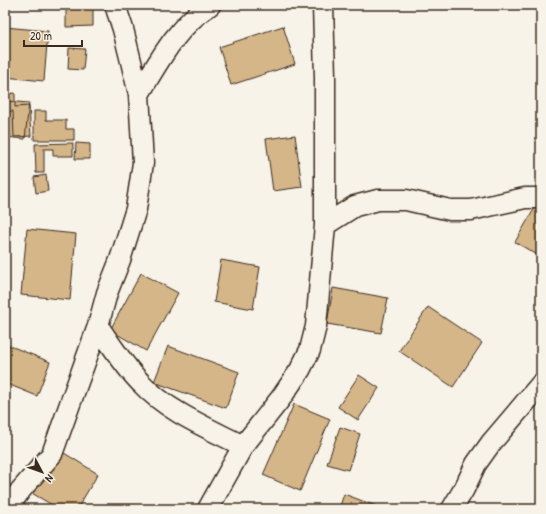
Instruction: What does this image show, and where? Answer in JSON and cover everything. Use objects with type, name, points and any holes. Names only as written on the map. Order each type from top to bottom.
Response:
[{"type":"street","points":[[7,509],[20,491],[52,454],[98,326],[107,293],[120,260],[136,209],[143,163],[139,94],[124,30],[116,5]]},
{"type":"street","points":[[139,94],[177,34],[203,9],[210,5]]},
{"type":"street","points":[[208,509],[243,446],[281,398],[300,370],[310,350],[316,326],[326,225],[323,5]]},
{"type":"street","points":[[326,225],[355,206],[378,200],[406,200],[450,210],[471,210],[525,198],[541,198]]},
{"type":"street","points":[[98,326],[122,362],[142,384],[167,405],[202,426],[243,446]]},
{"type":"street","points":[[452,509],[480,459],[491,443],[541,384]]},
{"type":"building","points":[[66,5],[93,5],[93,26],[66,27]]},
{"type":"building","points":[[283,26],[295,64],[231,85],[219,47]]},
{"type":"building","points":[[5,27],[48,31],[44,81],[5,77]]},
{"type":"building","points":[[69,48],[85,49],[83,70],[68,69]]},
{"type":"building","points":[[15,93],[15,107],[29,106],[31,136],[14,137],[13,111],[5,112],[5,94]]},
{"type":"building","points":[[5,101],[29,103],[25,139],[5,137]]},
{"type":"building","points":[[34,111],[46,111],[46,120],[66,120],[66,129],[74,129],[74,140],[34,140]]},
{"type":"building","points":[[295,135],[302,187],[273,191],[266,139]]},
{"type":"building","points":[[73,143],[73,156],[53,156],[53,149],[44,149],[44,173],[36,173],[35,144]]},
{"type":"building","points":[[76,143],[90,144],[90,159],[75,159]]},
{"type":"building","points":[[46,175],[48,191],[36,193],[34,177]]},
{"type":"building","points":[[537,204],[541,207],[541,257],[515,242]]},
{"type":"building","points":[[27,229],[76,234],[70,300],[21,295]]},
{"type":"building","points":[[221,260],[260,267],[253,309],[214,302]]},
{"type":"building","points":[[141,273],[178,293],[146,351],[110,330]]},
{"type":"building","points":[[333,288],[388,298],[381,333],[327,324]]},
{"type":"building","points":[[428,307],[482,343],[453,387],[399,351]]},
{"type":"building","points":[[8,345],[50,362],[37,396],[5,383],[5,352]]},
{"type":"building","points":[[168,346],[239,372],[226,408],[154,382]]},
{"type":"building","points":[[359,375],[379,388],[358,420],[338,407]]},
{"type":"building","points":[[294,404],[330,419],[300,491],[263,475]]},
{"type":"building","points":[[340,427],[360,434],[348,470],[327,464]]},
{"type":"building","points":[[56,448],[98,474],[77,509],[59,509],[30,492]]},
{"type":"building","points":[[344,494],[384,509],[339,509]]}]
